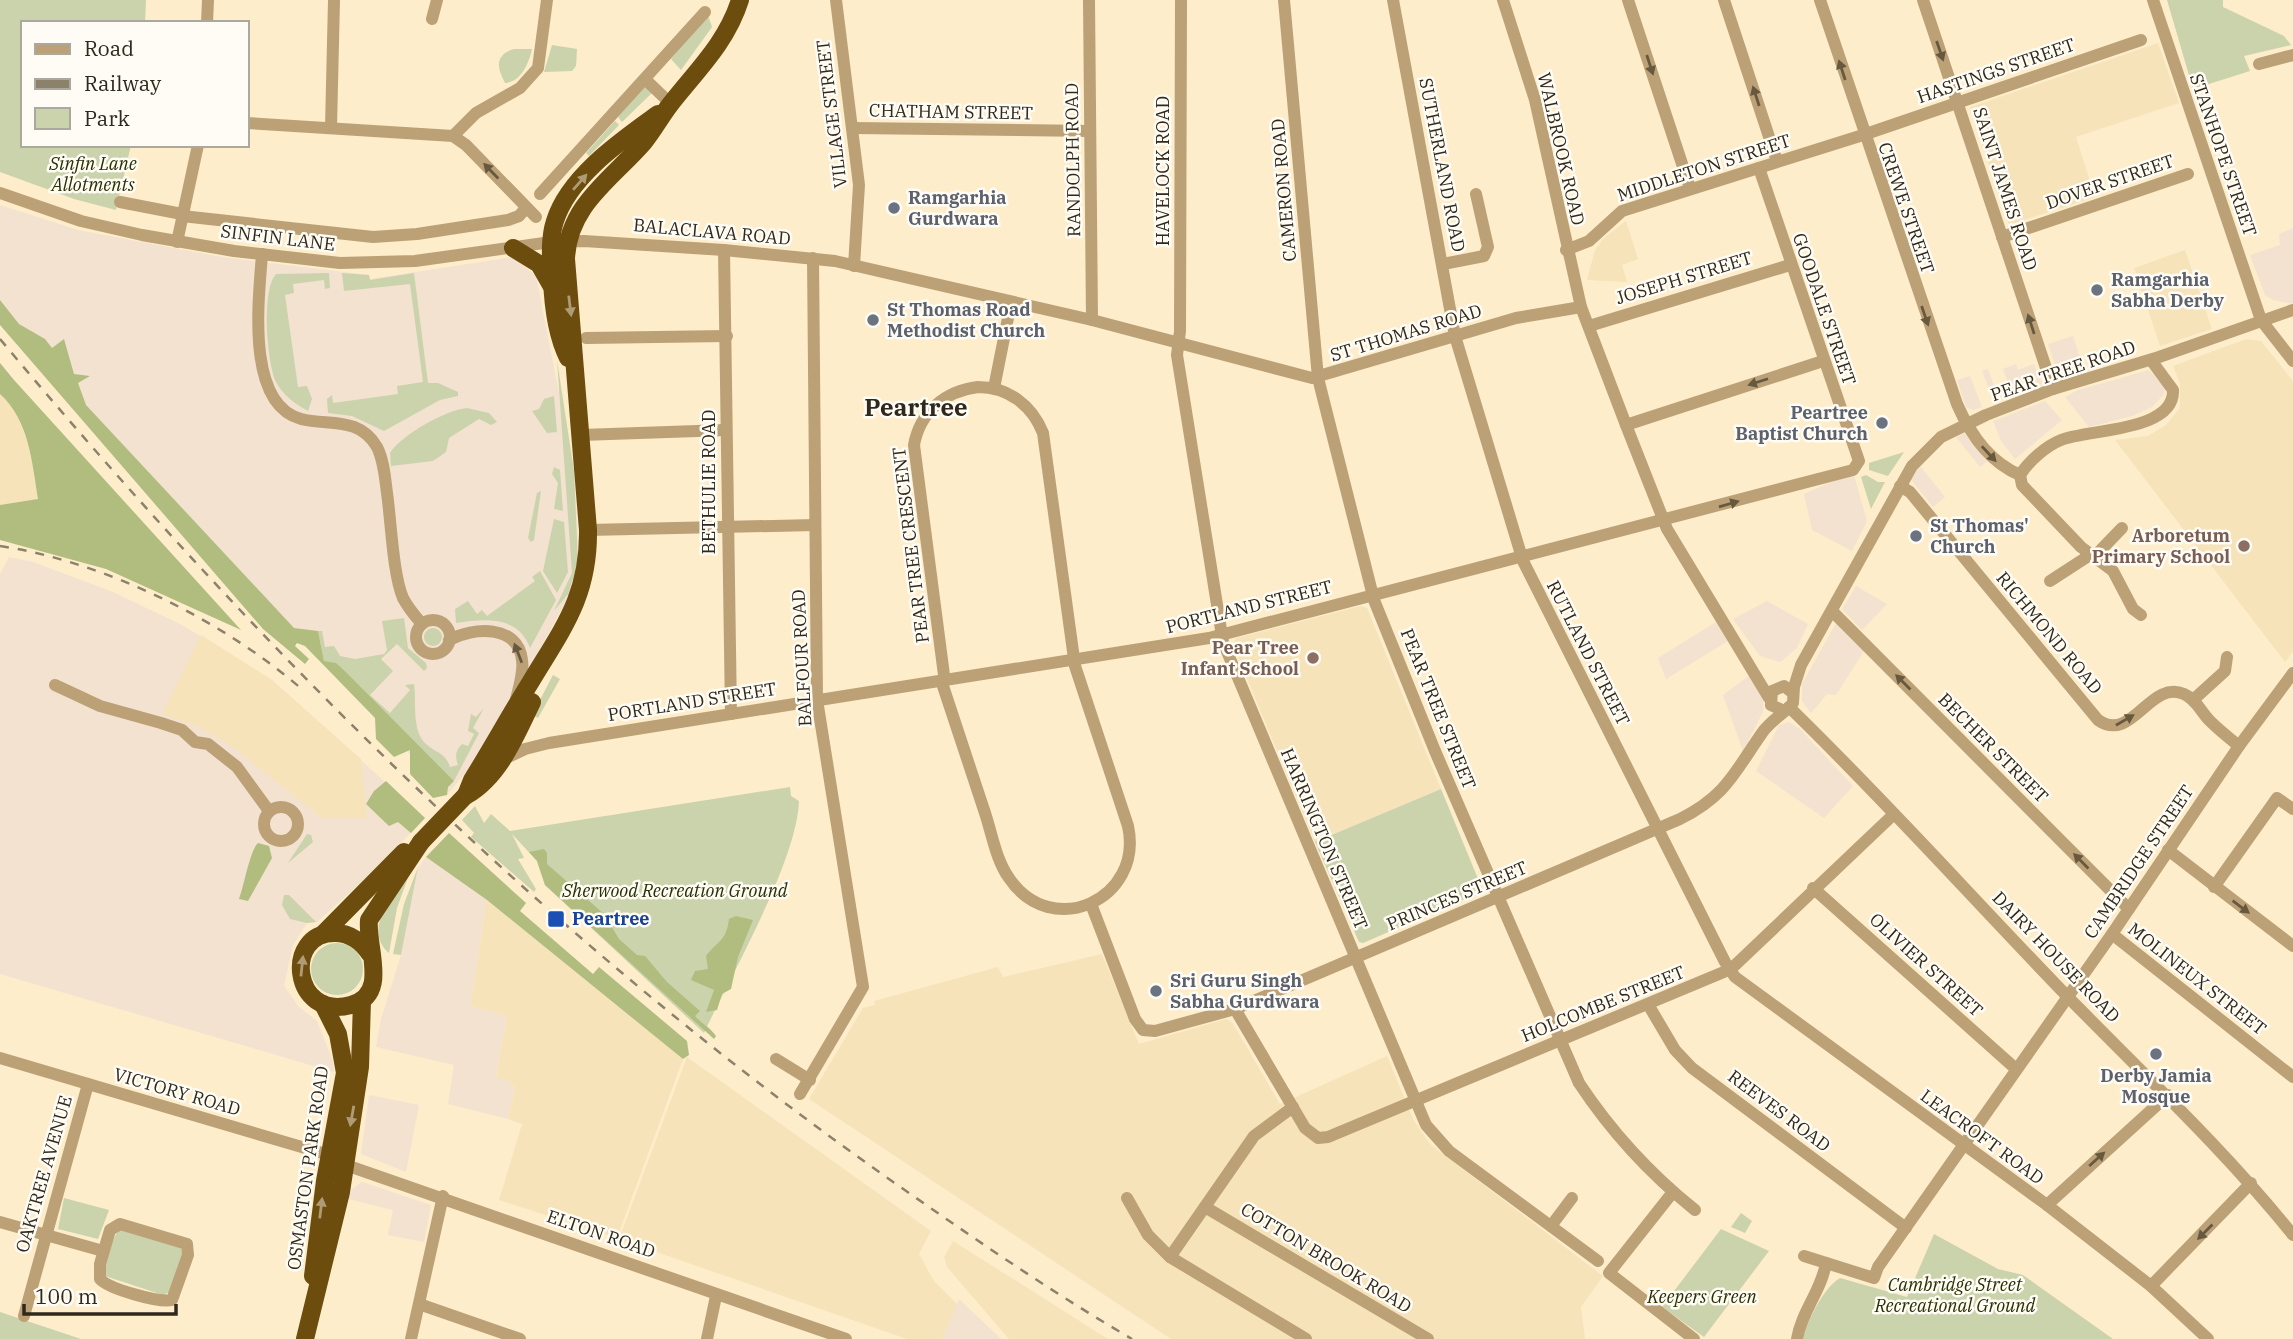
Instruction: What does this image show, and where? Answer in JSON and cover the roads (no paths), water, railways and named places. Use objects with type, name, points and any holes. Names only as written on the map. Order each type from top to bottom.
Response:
[{"type":"highway","points":[[559,242],[578,211],[643,143],[670,105],[712,56],[730,26],[740,0]]},
{"type":"highway","name":"OSMASTON PARK ROAD","points":[[559,242],[552,288],[558,327],[573,371]]},
{"type":"highway","name":"OSMASTON PARK ROAD","points":[[466,795],[552,650],[582,590],[586,571],[588,530],[582,435],[559,242]]},
{"type":"highway","points":[[513,248],[539,264],[552,288]]},
{"type":"highway","name":"OSMASTON PARK ROAD","points":[[305,1339],[313,1300],[313,1271],[336,1159],[360,1067],[362,1000],[374,978],[369,920],[421,842],[466,795],[483,784],[501,760],[532,702],[552,650]]},
{"type":"highway","name":"OSMASTON PARK ROAD","points":[[336,1159],[345,1073],[338,1034],[323,1004],[307,992],[301,967],[308,945],[323,934],[405,852],[421,842]]},
{"type":"highway","points":[[323,934],[348,935],[364,945],[370,954]]},
{"type":"highway","points":[[323,1004],[345,1006],[362,1000]]},
{"type":"street","points":[[207,21],[208,0]]},
{"type":"street","points":[[331,128],[334,0]]},
{"type":"street","points":[[432,19],[437,0]]},
{"type":"street","points":[[248,123],[453,136],[476,113],[520,88],[538,68],[547,0]]},
{"type":"street","name":"VILLAGE STREET","points":[[835,0],[854,128],[859,184],[854,265]]},
{"type":"street","name":"RANDOLPH ROAD","points":[[1089,0],[1092,320]]},
{"type":"street","name":"HAVELOCK ROAD","points":[[1178,342],[1181,0]]},
{"type":"street","name":"CAMERON ROAD","points":[[1284,0],[1318,378]]},
{"type":"street","name":"SUTHERLAND ROAD","points":[[1393,0],[1455,336]]},
{"type":"street","name":"WALBROOK ROAD","points":[[1503,0],[1535,100],[1566,250],[1581,307]]},
{"type":"street","points":[[1628,0],[1690,188]]},
{"type":"street","points":[[1724,0],[1777,161]]},
{"type":"street","name":"CREWE STREET","points":[[1820,0],[1863,135],[1966,425],[1997,463],[2020,475]]},
{"type":"street","name":"SAINT JAMES ROAD","points":[[1923,0],[2053,389]]},
{"type":"street","name":"STANHOPE STREET","points":[[2153,0],[2261,320],[2293,361]]},
{"type":"street","points":[[540,194],[705,12]]},
{"type":"street","name":"HASTINGS STREET","points":[[1863,135],[2141,40]]},
{"type":"street","points":[[2259,64],[2293,55]]},
{"type":"street","points":[[646,80],[670,105]]},
{"type":"street","name":"CHATHAM STREET","points":[[854,128],[1090,131]]},
{"type":"street","name":"MIDDLETON STREET","points":[[1566,250],[1590,242],[1622,211],[1863,135]]},
{"type":"street","name":"SINFIN LANE","points":[[120,202],[182,215],[354,236],[394,237],[508,220],[531,213],[466,145],[453,136]]},
{"type":"street","points":[[177,242],[198,147]]},
{"type":"street","name":"GOODALE STREET","points":[[1759,168],[1859,461]]},
{"type":"street","name":"DOVER STREET","points":[[2002,236],[2189,174]]},
{"type":"street","name":"SINFIN LANE","points":[[2,193],[99,226],[177,242],[340,263],[383,263],[559,242]]},
{"type":"street","points":[[1443,264],[1484,256],[1488,247],[1476,194]]},
{"type":"street","name":"BALACLAVA ROAD","points":[[559,242],[724,250],[813,258],[854,265]]},
{"type":"street","name":"BETHULIE ROAD","points":[[724,250],[727,336],[726,526],[731,714]]},
{"type":"street","points":[[262,254],[258,320],[261,357],[270,390],[277,404],[296,417],[353,426],[377,447],[384,471],[402,594],[422,624]]},
{"type":"street","name":"BALFOUR ROAD","points":[[800,1094],[863,987],[817,700],[813,258]]},
{"type":"street","name":"ST THOMAS ROAD","points":[[854,265],[1092,320],[1279,372],[1318,378],[1516,318],[1581,307]]},
{"type":"street","name":"JOSEPH STREET","points":[[1589,326],[1790,265]]},
{"type":"street","points":[[1012,303],[994,388],[1014,396],[1025,405],[1041,426],[1074,660],[1131,839],[1128,859],[1117,883],[1090,904]]},
{"type":"street","points":[[1581,307],[1663,520],[1770,699]]},
{"type":"street","name":"PEAR TREE ROAD","points":[[1786,709],[1801,665],[1900,486],[1924,451],[1966,425],[2053,389],[2151,359],[2293,310]]},
{"type":"street","points":[[586,338],[600,332],[727,336]]},
{"type":"street","name":"RUTLAND STREET","points":[[1455,336],[1521,556],[1657,829],[1731,969]]},
{"type":"street","name":"HARRINGTON STREET","points":[[1178,342],[1177,355],[1222,634],[1414,1101],[1430,1131],[1449,1150],[1598,1261]]},
{"type":"street","points":[[2141,615],[2133,609],[2113,571],[2093,556],[2022,485],[2020,475],[2059,441],[2132,425],[2162,412],[2170,403],[2173,390],[2151,359]]},
{"type":"street","points":[[1626,425],[1823,361]]},
{"type":"street","name":"PEAR TREE STREET","points":[[1318,378],[1373,594],[1435,751],[1559,1042],[1579,1083],[1604,1122],[1645,1168],[1695,1210]]},
{"type":"street","name":"PEAR TREE CRESCENT","points":[[994,388],[973,387],[943,399],[928,413],[915,438],[915,461],[944,680],[1007,875],[1026,896],[1044,906],[1062,909],[1090,904]]},
{"type":"street","points":[[582,435],[726,430]]},
{"type":"street","name":"PORTLAND STREET","points":[[501,760],[524,749],[549,743],[1222,634],[1853,470],[1859,461]]},
{"type":"street","name":"RICHMOND ROAD","points":[[1900,486],[1910,492],[2098,720],[2109,725],[2121,725],[2167,692],[2179,692],[2193,700]]},
{"type":"street","points":[[588,530],[815,525]]},
{"type":"street","points":[[2050,581],[2093,556],[2122,528]]},
{"type":"street","name":"BECHER STREET","points":[[1832,611],[2129,909]]},
{"type":"street","points":[[449,640],[446,627],[441,622],[431,620],[422,624],[416,638],[424,652],[439,653],[449,640],[480,632],[498,632],[511,638],[522,659],[513,713]]},
{"type":"street","points":[[2227,657],[2225,671],[2193,700],[2209,720],[2239,746]]},
{"type":"street","points":[[1752,665],[1779,686],[1793,693]]},
{"type":"street","name":"PEAR TREE ROAD","points":[[1770,699],[1779,686],[1801,665]]},
{"type":"street","name":"CAMBRIDGE STREET","points":[[1826,1263],[1874,1278],[2239,746],[2288,689],[2293,673]]},
{"type":"street","points":[[55,685],[100,706],[173,727],[195,742],[208,744],[237,767],[270,811]]},
{"type":"street","name":"PRINCES STREET","points":[[1763,732],[1770,699]]},
{"type":"street","name":"DAIRY HOUSE ROAD","points":[[1770,699],[1774,708],[1786,709],[1894,814],[2068,997],[2168,1095],[2252,1183],[2293,1235]]},
{"type":"street","name":"PRINCES STREET","points":[[1090,904],[1139,1027],[1148,1032],[1235,1009],[1696,811],[1716,797],[1735,778],[1763,732],[1786,709]]},
{"type":"street","points":[[482,764],[497,751],[507,735],[513,739]]},
{"type":"street","name":"PORTLAND STREET","points":[[513,739],[524,743],[549,743]]},
{"type":"street","points":[[2214,887],[2277,798],[2293,808]]},
{"type":"street","name":"HOLCOMBE STREET","points":[[1293,1107],[1309,1133],[1321,1139],[1650,1006],[1731,969],[1813,888],[1894,814]]},
{"type":"street","points":[[2168,850],[2293,946]]},
{"type":"street","name":"OLIVIER STREET","points":[[1813,888],[2016,1069]]},
{"type":"street","name":"MOLINEUX STREET","points":[[2112,934],[2293,1077]]},
{"type":"street","name":"LEACROFT ROAD","points":[[1731,969],[1735,976],[1963,1146],[2047,1205],[2151,1286],[2208,1339]]},
{"type":"street","name":"REEVES ROAD","points":[[1650,1006],[1675,1050],[1692,1068],[1906,1228]]},
{"type":"street","points":[[1170,1257],[1254,1136],[1293,1107],[1235,1009]]},
{"type":"street","name":"VICTORY ROAD","points":[[0,1059],[336,1159]]},
{"type":"street","points":[[776,1059],[810,1080]]},
{"type":"street","name":"OAKTREE AVENUE","points":[[24,1315],[88,1084]]},
{"type":"street","points":[[2047,1205],[2168,1095]]},
{"type":"street","name":"ELTON ROAD","points":[[336,1159],[716,1296],[846,1339]]},
{"type":"street","points":[[2151,1286],[2252,1183]]},
{"type":"street","points":[[1673,1192],[1611,1271],[1694,1339]]},
{"type":"street","points":[[411,1339],[443,1196]]},
{"type":"street","points":[[1127,1198],[1148,1236],[1170,1257],[1306,1339]]},
{"type":"street","points":[[1551,1226],[1572,1198]]},
{"type":"street","name":"COTTON BROOK ROAD","points":[[1205,1206],[1428,1339]]},
{"type":"street","points":[[0,1222],[103,1251]]},
{"type":"street","points":[[120,1224],[182,1240],[189,1249],[176,1296],[167,1301],[104,1284],[99,1273],[103,1251],[110,1230],[120,1224]]},
{"type":"street","points":[[1797,1339],[1801,1319],[1821,1287],[1826,1263],[1804,1256]]},
{"type":"street","points":[[707,1339],[716,1296]]},
{"type":"street","points":[[419,1304],[520,1339]]},
{"type":"railway","points":[[0,339],[102,459],[207,575],[315,688],[426,797],[540,902],[659,1003],[781,1100],[991,1250],[1132,1339]]},
{"type":"railway","points":[[0,546],[81,566],[162,598],[238,641],[304,691]]},
{"type":"place","name":"Ramgarhia Gurdwara","points":[[894,208]]},
{"type":"place","name":"Ramgarhia Sabha Derby","points":[[2097,290]]},
{"type":"place","name":"St Thomas Road Methodist Church","points":[[873,320]]},
{"type":"place","name":"Peartree Baptist Church","points":[[1882,423]]},
{"type":"place","name":"St Thomas' Church","points":[[1916,536]]},
{"type":"place","name":"Arboretum Primary School","points":[[2244,546]]},
{"type":"place","name":"Pear Tree Infant School","points":[[1313,658]]},
{"type":"place","name":"Peartree","points":[[556,919]]},
{"type":"place","name":"Sri Guru Singh Sabha Gurdwara","points":[[1156,991]]},
{"type":"place","name":"Derby Jamia Mosque","points":[[2156,1054]]},
{"type":"district","name":"Peartree","points":[[916,408]]},
{"type":"park label","name":"Sinfin Lane Allotments","points":[[93,174]]},
{"type":"park label","name":"Sherwood Recreation Ground","points":[[675,891]]},
{"type":"park label","name":"Cambridge Street Recreational Ground","points":[[1955,1295]]},
{"type":"park label","name":"Keepers Green","points":[[1702,1297]]}]
